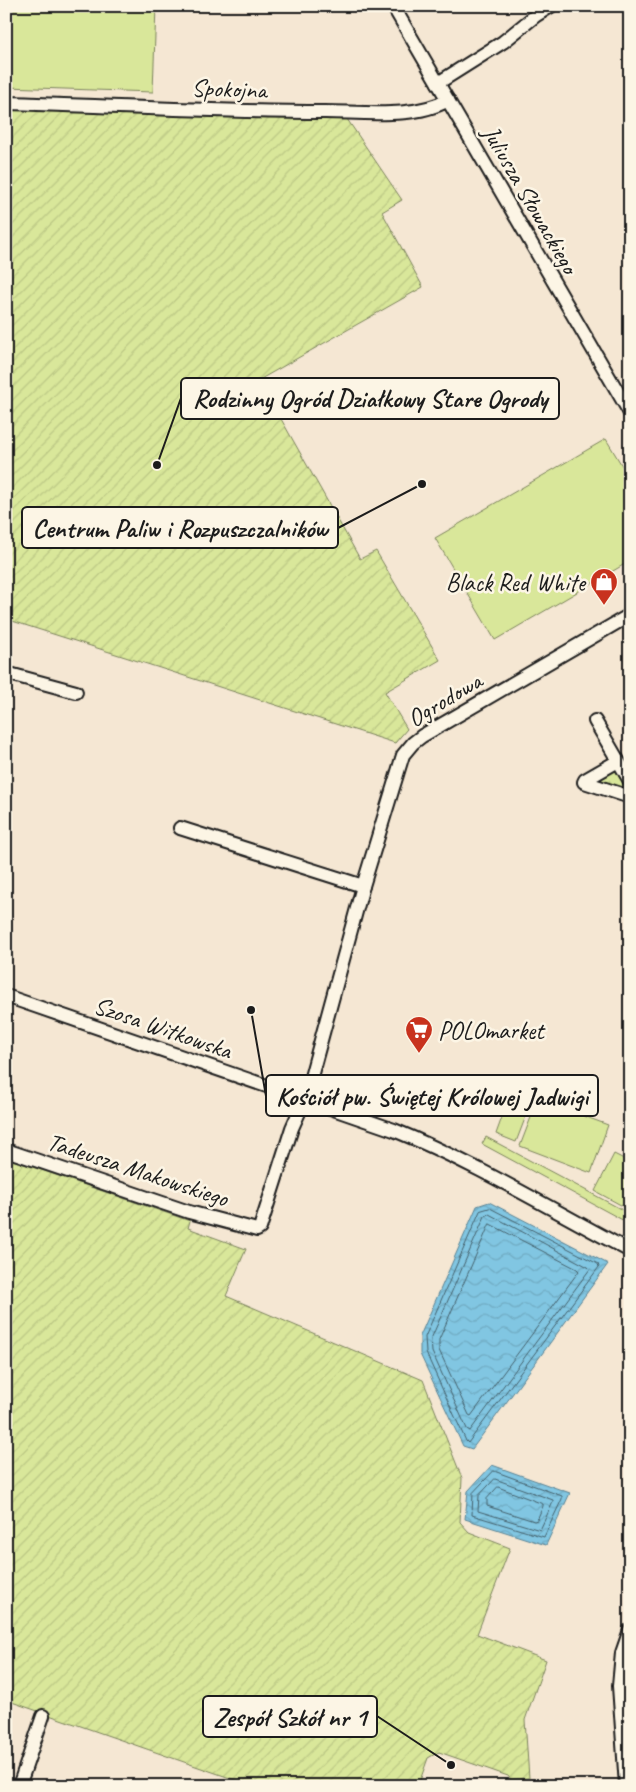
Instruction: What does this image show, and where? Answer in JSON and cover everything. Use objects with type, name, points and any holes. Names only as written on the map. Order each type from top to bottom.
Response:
[{"type":"street","name":"Juliusza Słowackiego","points":[[393,6],[630,413]]},
{"type":"street","points":[[438,83],[503,42],[535,16],[551,6]]},
{"type":"street","name":"Spokojna","points":[[6,103],[273,112],[412,112],[436,107],[448,100]]},
{"type":"street","name":"Ogrodowa","points":[[256,1230],[260,1228],[292,1128],[305,1099],[363,886],[403,755],[413,743],[630,615]]},
{"type":"street","points":[[6,672],[76,692]]},
{"type":"street","points":[[595,721],[630,781]]},
{"type":"street","points":[[618,761],[584,782],[630,797]]},
{"type":"street","points":[[180,828],[363,886]]},
{"type":"street","name":"Szosa Witkowska","points":[[6,996],[305,1099],[417,1140],[455,1158],[630,1251]]},
{"type":"street","name":"Tadeusza Makowskiego","points":[[6,1150],[189,1212],[256,1230]]},
{"type":"street","points":[[626,1786],[622,1653],[630,1630]]},
{"type":"street","points":[[19,1786],[42,1716]]},
{"type":"green space","points":[[6,6],[156,6],[153,92],[6,87]]},
{"type":"green space","points":[[6,108],[347,119],[402,200],[382,212],[423,287],[259,380],[360,559],[376,551],[440,660],[385,692],[407,729],[395,743],[6,619]]},
{"type":"green space","points":[[606,439],[630,479],[630,561],[495,640],[435,538]]},
{"type":"green space","points":[[616,769],[625,779],[630,792],[596,783],[599,777]]},
{"type":"green space","points":[[510,1095],[531,1103],[516,1142],[496,1134]]},
{"type":"green space","points":[[538,1099],[608,1125],[591,1173],[520,1146]]},
{"type":"green space","points":[[486,1137],[630,1214],[630,1224],[482,1144]]},
{"type":"green space","points":[[614,1154],[630,1162],[630,1210],[595,1191]]},
{"type":"green space","points":[[6,1158],[190,1221],[188,1228],[246,1249],[226,1296],[423,1380],[462,1478],[460,1522],[469,1532],[510,1548],[477,1634],[546,1660],[525,1720],[529,1778],[511,1780],[508,1776],[439,1752],[428,1758],[418,1786],[253,1786],[6,1700]]},
{"type":"water","points":[[489,1202],[608,1264],[472,1449],[463,1446],[420,1354],[420,1336],[477,1206]]},
{"type":"water","points":[[492,1465],[570,1493],[546,1545],[465,1519],[468,1491]]},
{"type":"place","name":"Rodzinny Ogród Działkowy Stare Ogrody","points":[[157,465]]},
{"type":"place","name":"Centrum Paliw i Rozpuszczalników","points":[[422,484]]},
{"type":"place","name":"Black Red White","points":[[604,606]]},
{"type":"place","name":"Kościół pw. Świętej Królowej Jadwigi","points":[[251,1010]]},
{"type":"place","name":"POLOmarket","points":[[419,1054]]},
{"type":"place","name":"Zespół Szkół nr 1","points":[[451,1765]]}]
